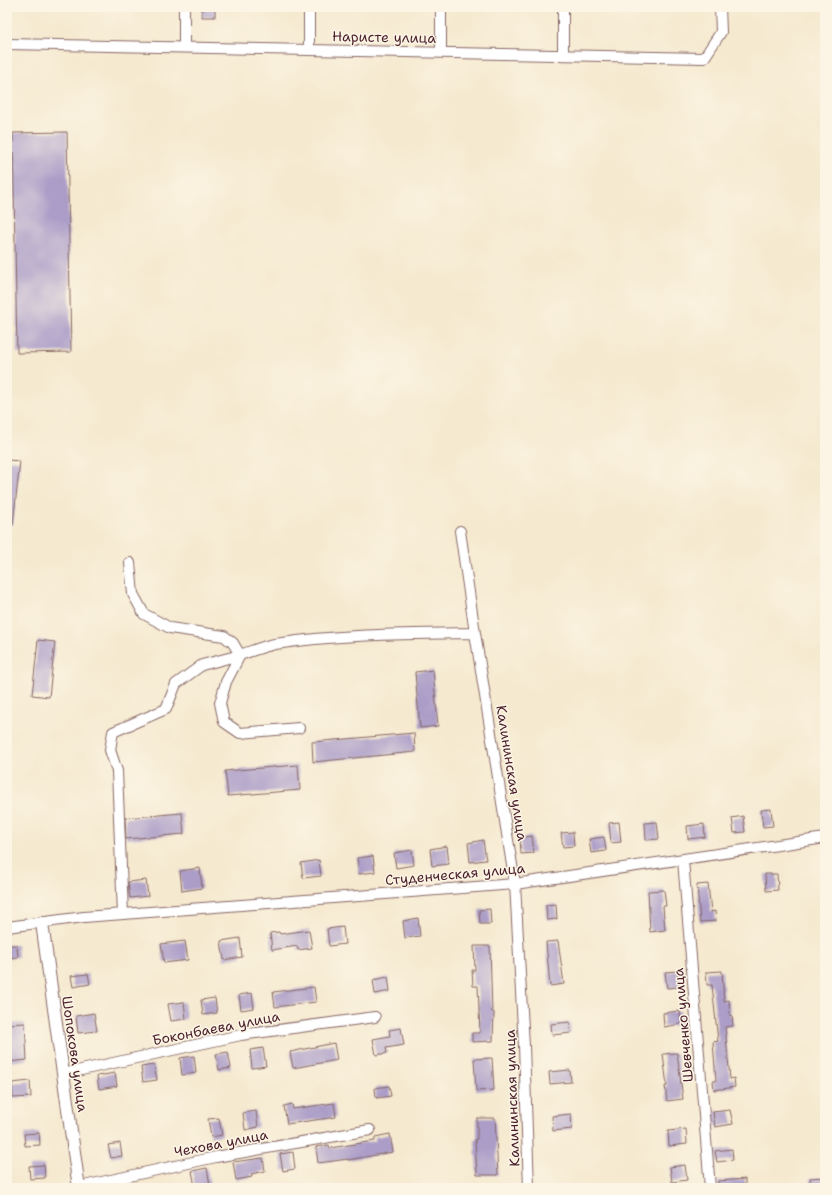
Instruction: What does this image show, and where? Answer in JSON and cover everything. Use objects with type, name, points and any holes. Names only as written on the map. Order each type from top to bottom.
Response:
[{"type":"street","points":[[184,7],[184,47]]},
{"type":"street","points":[[309,50],[310,7]]},
{"type":"street","points":[[441,7],[441,52]]},
{"type":"street","points":[[563,7],[563,55]]},
{"type":"street","name":"Наристе улица","points":[[7,44],[704,58],[721,32],[720,7]]},
{"type":"street","name":"Калининская улица","points":[[460,531],[516,884],[529,1188]]},
{"type":"street","points":[[130,563],[133,594],[144,614],[170,628],[224,636],[233,643],[240,655]]},
{"type":"street","points":[[123,914],[117,771],[110,750],[114,732],[166,709],[176,684],[202,665],[274,644],[345,637],[475,633]]},
{"type":"street","points":[[240,655],[226,682],[220,703],[224,722],[240,733],[299,728]]},
{"type":"street","name":"Студенческая улица","points":[[42,923],[65,921],[84,917],[516,884],[825,838]]},
{"type":"street","name":"Шевченко улица","points":[[683,860],[710,1188]]},
{"type":"street","points":[[7,928],[42,923]]},
{"type":"street","name":"Шопокова улица","points":[[42,923],[79,1188]]},
{"type":"street","name":"Боконбаева улица","points":[[63,1074],[241,1035],[375,1017]]},
{"type":"street","name":"Чехова улица","points":[[79,1188],[216,1157],[370,1130]]},
{"type":"building","points":[[202,7],[215,7],[215,17],[202,17]]},
{"type":"building","points":[[67,132],[71,352],[17,353],[13,133]]},
{"type":"building","points":[[7,460],[20,461],[13,525],[7,524]]},
{"type":"building","points":[[38,640],[55,642],[49,697],[32,695]]},
{"type":"building","points":[[433,670],[438,726],[420,728],[415,672]]},
{"type":"building","points":[[414,733],[415,752],[313,762],[312,742]]},
{"type":"building","points":[[298,765],[300,790],[228,796],[225,771]]},
{"type":"building","points":[[771,809],[773,826],[763,827],[761,810]]},
{"type":"building","points":[[182,813],[184,834],[126,839],[125,818]]},
{"type":"building","points":[[743,816],[745,832],[734,833],[732,818]]},
{"type":"building","points":[[619,822],[621,842],[611,843],[609,823]]},
{"type":"building","points":[[657,822],[659,839],[646,840],[645,823]]},
{"type":"building","points":[[704,824],[705,837],[688,839],[687,826]]},
{"type":"building","points":[[573,832],[574,846],[563,847],[561,833]]},
{"type":"building","points":[[532,836],[534,853],[521,854],[520,838]]},
{"type":"building","points":[[604,837],[606,851],[591,853],[589,839]]},
{"type":"building","points":[[483,840],[486,860],[470,862],[468,843]]},
{"type":"building","points":[[447,846],[449,864],[432,866],[430,849]]},
{"type":"building","points":[[412,850],[414,865],[396,868],[394,853]]},
{"type":"building","points":[[373,856],[375,872],[359,874],[357,858]]},
{"type":"building","points":[[319,860],[321,876],[303,878],[301,863]]},
{"type":"building","points":[[200,868],[202,888],[182,891],[180,871]]},
{"type":"building","points":[[765,874],[777,874],[778,890],[766,891]]},
{"type":"building","points":[[146,880],[148,896],[130,898],[128,882]]},
{"type":"building","points":[[708,884],[711,912],[715,911],[716,921],[700,922],[697,885]]},
{"type":"building","points":[[664,890],[666,906],[663,906],[665,930],[650,932],[648,891]]},
{"type":"building","points":[[556,904],[557,919],[547,920],[546,905]]},
{"type":"building","points":[[490,909],[491,924],[480,924],[479,910]]},
{"type":"building","points":[[418,918],[420,936],[405,938],[403,921]]},
{"type":"building","points":[[343,927],[345,944],[329,946],[327,929]]},
{"type":"building","points":[[309,930],[312,948],[298,950],[297,946],[272,950],[270,933],[279,932],[280,934]]},
{"type":"building","points":[[240,938],[242,957],[224,960],[221,941]]},
{"type":"building","points":[[185,941],[188,960],[164,963],[161,944]]},
{"type":"building","points":[[558,941],[564,984],[550,986],[546,942]]},
{"type":"building","points":[[7,945],[17,945],[18,957],[7,958]]},
{"type":"building","points":[[474,946],[490,946],[492,1012],[494,1012],[493,1041],[472,1042],[472,1033],[480,1033],[478,986],[473,986],[472,970],[475,970]]},
{"type":"building","points":[[677,971],[679,987],[667,988],[665,972]]},
{"type":"building","points":[[722,971],[724,1001],[729,1000],[730,1016],[732,1015],[733,1026],[725,1027],[730,1079],[734,1078],[735,1087],[714,1090],[713,1081],[716,1081],[713,1042],[718,1041],[712,985],[707,985],[706,972]]},
{"type":"building","points":[[88,974],[90,984],[73,987],[71,976]]},
{"type":"building","points":[[388,977],[390,991],[375,994],[373,980]]},
{"type":"building","points":[[314,987],[316,1002],[275,1007],[273,992]]},
{"type":"building","points":[[252,993],[254,1008],[241,1010],[239,995]]},
{"type":"building","points":[[215,998],[217,1013],[203,1015],[201,1000]]},
{"type":"building","points":[[184,1002],[186,1019],[171,1021],[168,1004]]},
{"type":"building","points":[[680,1011],[681,1024],[664,1027],[663,1013]]},
{"type":"building","points":[[94,1013],[97,1031],[78,1033],[76,1016]]},
{"type":"building","points":[[570,1022],[571,1033],[552,1035],[551,1024]]},
{"type":"building","points":[[25,1023],[27,1060],[8,1062],[7,1024]]},
{"type":"building","points":[[401,1028],[404,1045],[386,1048],[387,1053],[376,1055],[373,1039],[390,1036],[389,1030]]},
{"type":"building","points":[[334,1043],[337,1060],[293,1068],[290,1052]]},
{"type":"building","points":[[263,1048],[266,1066],[252,1068],[250,1050]]},
{"type":"building","points":[[228,1052],[231,1068],[219,1070],[216,1054]]},
{"type":"building","points":[[677,1053],[683,1099],[667,1101],[665,1086],[667,1086],[663,1054]]},
{"type":"building","points":[[194,1056],[196,1073],[182,1075],[180,1058]]},
{"type":"building","points":[[492,1058],[494,1090],[476,1091],[474,1059]]},
{"type":"building","points":[[154,1065],[157,1080],[143,1082],[141,1067]]},
{"type":"building","points":[[570,1070],[571,1082],[550,1084],[549,1072]]},
{"type":"building","points":[[115,1073],[117,1086],[99,1089],[97,1076]]},
{"type":"building","points":[[30,1081],[31,1097],[13,1098],[12,1083]]},
{"type":"building","points":[[389,1086],[391,1096],[376,1098],[375,1088]]},
{"type":"building","points":[[334,1103],[336,1117],[287,1124],[284,1106],[292,1104],[293,1109]]},
{"type":"building","points":[[730,1110],[733,1124],[715,1127],[713,1112]]},
{"type":"building","points":[[256,1111],[258,1127],[245,1130],[243,1113]]},
{"type":"building","points":[[571,1114],[572,1129],[553,1131],[552,1116]]},
{"type":"building","points":[[219,1118],[222,1135],[211,1137],[208,1119]]},
{"type":"building","points":[[477,1118],[495,1118],[498,1175],[477,1175],[475,1139],[477,1139]]},
{"type":"building","points":[[686,1129],[687,1144],[669,1146],[668,1131]]},
{"type":"building","points":[[39,1133],[40,1145],[25,1146],[24,1134]]},
{"type":"building","points":[[390,1134],[393,1152],[348,1160],[318,1163],[316,1147],[329,1145],[330,1148],[375,1141],[375,1137]]},
{"type":"building","points":[[120,1143],[122,1156],[111,1158],[108,1145]]},
{"type":"building","points":[[732,1149],[733,1160],[717,1162],[715,1151]]},
{"type":"building","points":[[293,1152],[295,1169],[283,1171],[280,1154]]},
{"type":"building","points":[[263,1158],[265,1171],[251,1174],[252,1177],[236,1180],[233,1162]]},
{"type":"building","points":[[44,1165],[45,1178],[30,1179],[29,1166]]},
{"type":"building","points":[[685,1165],[687,1180],[672,1182],[670,1167]]},
{"type":"building","points":[[207,1168],[210,1185],[195,1187],[192,1171]]},
{"type":"building","points":[[824,1177],[825,1188],[811,1188],[810,1178]]},
{"type":"building","points":[[745,1179],[745,1188],[718,1188],[718,1181]]}]
